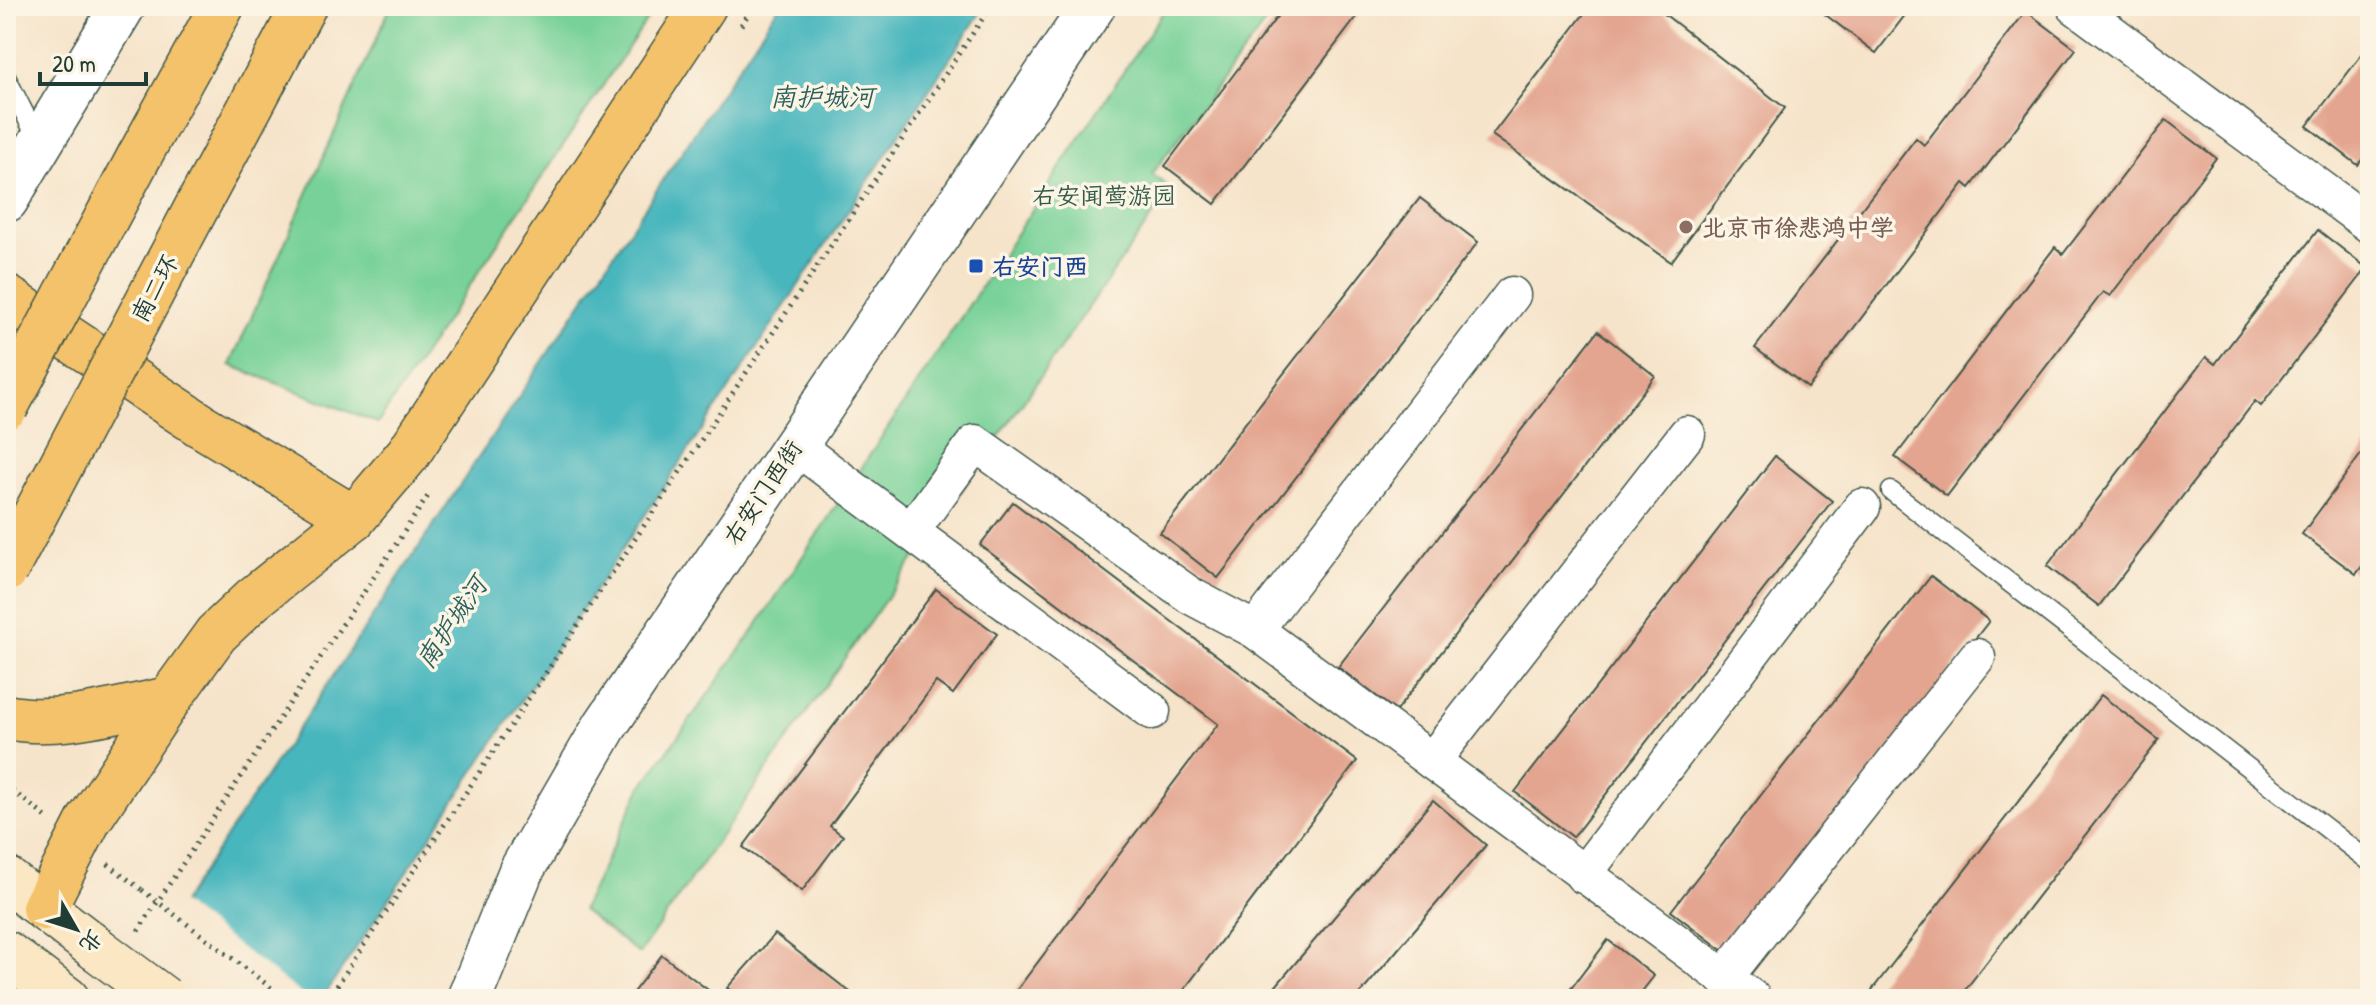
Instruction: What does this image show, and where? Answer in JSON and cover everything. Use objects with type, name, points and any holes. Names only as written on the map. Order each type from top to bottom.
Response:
[{"type":"highway","points":[[6,407],[222,6]]},
{"type":"highway","name":"南二环","points":[[6,570],[304,6]]},
{"type":"highway","points":[[44,908],[89,820],[216,634],[253,599],[354,518],[408,454],[720,19]]},
{"type":"highway","points":[[6,297],[202,426],[354,518]]},
{"type":"highway","points":[[6,717],[23,721],[72,718],[169,699]]},
{"type":"main road","points":[[6,879],[44,908],[116,942],[164,999]]},
{"type":"main road","points":[[6,953],[65,997]]},
{"type":"street","points":[[6,200],[123,6]]},
{"type":"street","name":"右安门西街","points":[[469,999],[521,871],[605,726],[1093,6]]},
{"type":"street","points":[[2075,6],[2370,225]]},
{"type":"street","points":[[1255,630],[1512,295]]},
{"type":"street","points":[[1432,761],[1687,434]]},
{"type":"street","points":[[912,530],[975,443],[1191,596],[1255,630],[1753,999]]},
{"type":"street","points":[[794,445],[1152,711]]},
{"type":"street","points":[[1583,875],[1877,499]]},
{"type":"street","points":[[1725,977],[1977,657]]},
{"type":"lane","points":[[6,77],[41,144]]},
{"type":"lane","points":[[1877,499],[2370,862]]},
{"type":"path","points":[[720,19],[754,6]]},
{"type":"path","points":[[328,999],[991,6]]},
{"type":"path","points":[[116,942],[431,493]]},
{"type":"path","points":[[142,890],[286,999]]},
{"type":"green space","points":[[391,6],[656,6],[378,423],[230,365]]},
{"type":"green space","name":"右安闻莺游园","points":[[1167,6],[1278,6],[1152,174],[1171,189],[639,954],[582,910],[641,788],[754,630]]},
{"type":"water","name":"南护城河","points":[[779,6],[985,6],[322,999],[118,999]]},
{"type":"pier","points":[[179,901],[308,999],[114,999]]},
{"type":"building","points":[[1285,6],[1365,6],[1215,204],[1165,166]]},
{"type":"building","points":[[1590,6],[1654,6],[1785,108],[1671,262],[1492,135]]},
{"type":"building","points":[[1814,6],[1912,6],[1876,53]]},
{"type":"building","points":[[2026,11],[2076,49],[1970,188],[1964,183],[1808,388],[1755,348],[1916,138],[1924,145]]},
{"type":"building","points":[[2370,44],[2370,149],[2358,165],[2307,126]]},
{"type":"building","points":[[2166,120],[2216,158],[2110,296],[2103,292],[1947,496],[1895,457],[2055,247],[2063,254]]},
{"type":"building","points":[[1420,198],[1478,242],[1218,578],[1160,533]]},
{"type":"building","points":[[2318,230],[2367,268],[2261,406],[2255,401],[2099,606],[2047,566],[2206,357],[2215,364]]},
{"type":"building","points":[[1598,331],[1655,376],[1396,711],[1338,667]]},
{"type":"building","points":[[2370,442],[2370,556],[2356,574],[2302,534]]},
{"type":"building","points":[[1775,456],[1832,501],[1573,837],[1515,792]]},
{"type":"building","points":[[1013,502],[1357,761],[1177,999],[1010,999],[1218,724],[980,545]]},
{"type":"building","points":[[1931,576],[1989,621],[1729,955],[1671,911]]},
{"type":"building","points":[[936,589],[997,634],[953,694],[936,682],[830,826],[843,836],[802,891],[743,847]]},
{"type":"building","points":[[2101,695],[2159,740],[1958,999],[1865,999]]},
{"type":"building","points":[[1433,800],[1486,845],[1356,999],[1265,999]]},
{"type":"building","points":[[775,934],[859,999],[742,999],[727,988]]},
{"type":"building","points":[[1608,940],[1654,976],[1636,999],[1563,999]]},
{"type":"building","points":[[662,955],[720,999],[628,999]]},
{"type":"place","name":"北京市徐悲鸿中学","points":[[1686,227]]},
{"type":"place","name":"右安门西","points":[[976,266]]}]
